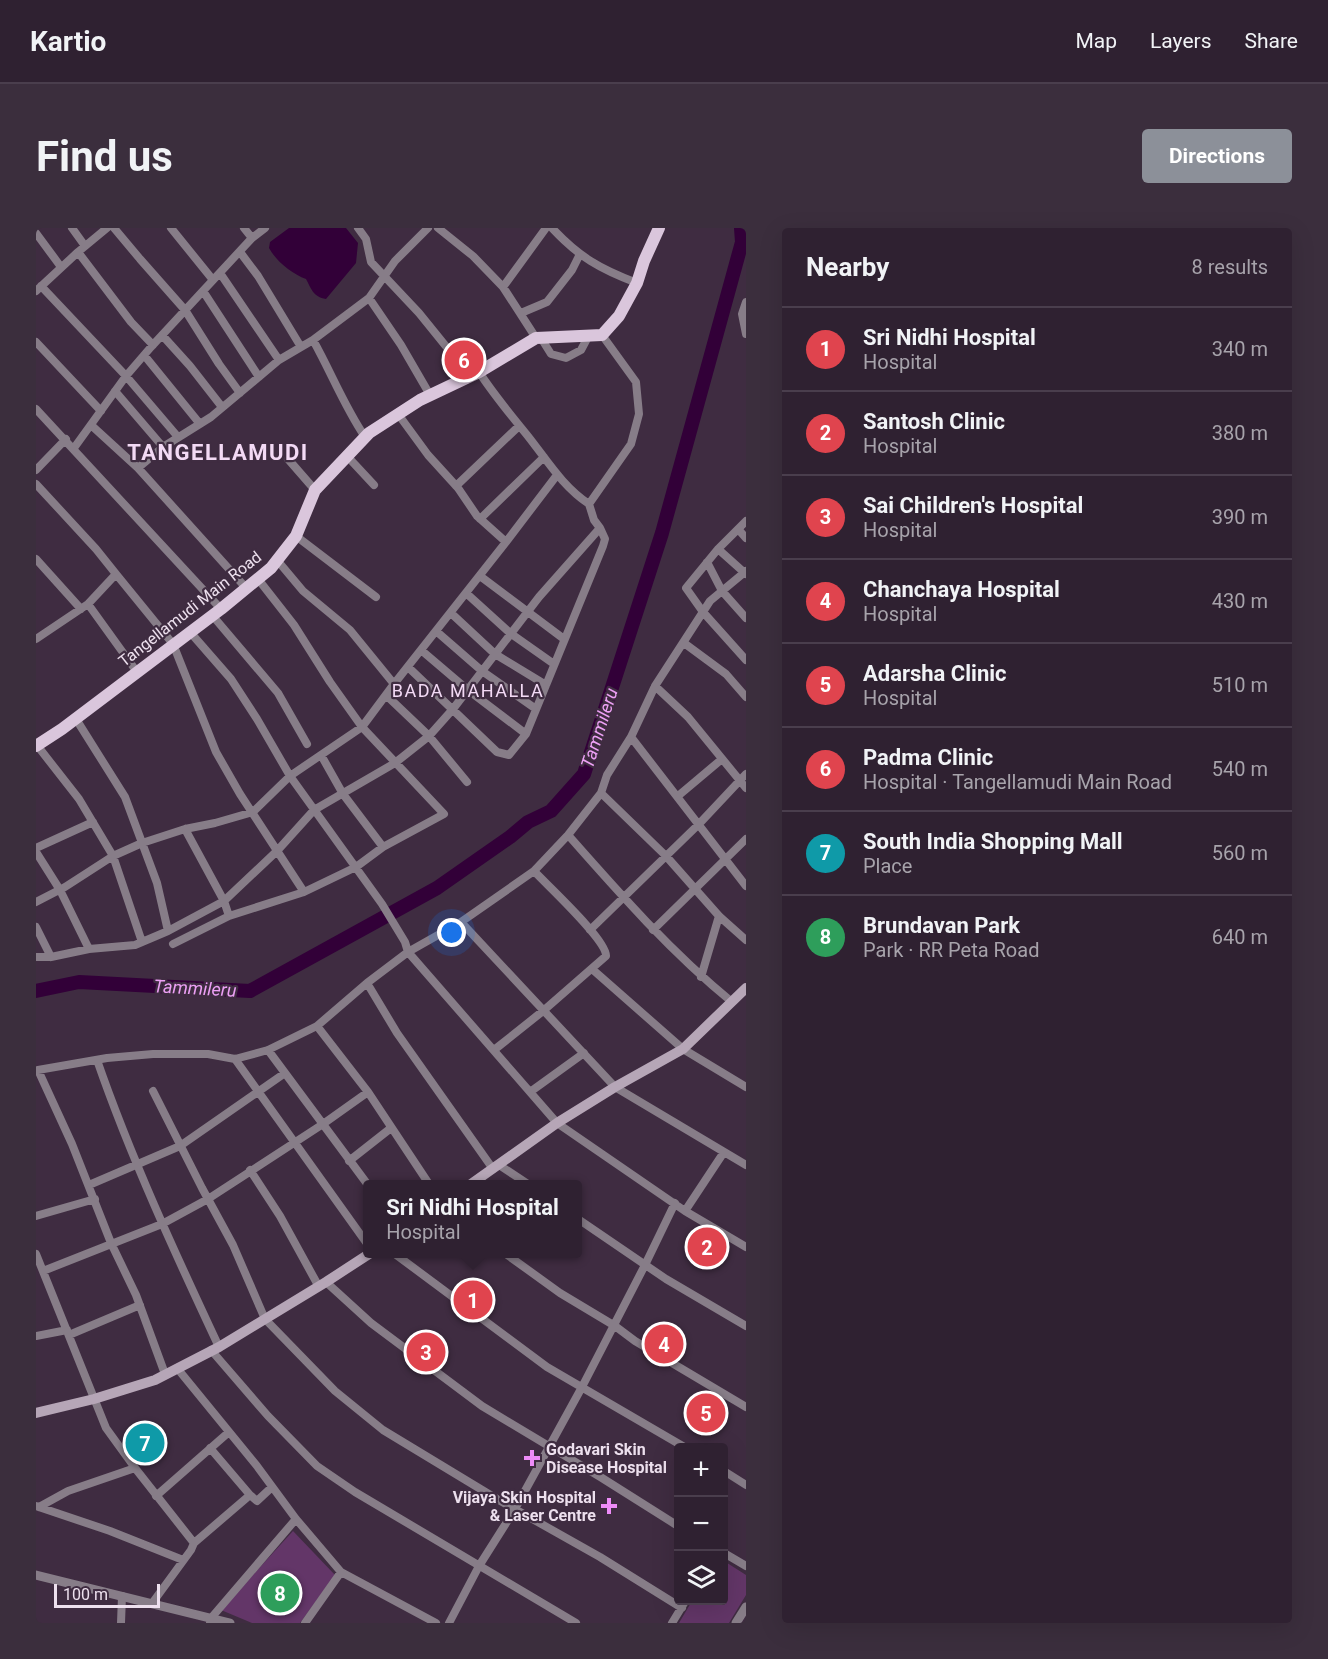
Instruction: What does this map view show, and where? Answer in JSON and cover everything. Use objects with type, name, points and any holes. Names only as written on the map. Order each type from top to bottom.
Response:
[{"type":"main road","points":[[595,335],[619,316],[637,283],[659,228]]},
{"type":"main road","name":"Tangellamudi Main Road","points":[[36,745],[76,718],[258,579],[296,536],[315,490],[365,437],[430,395],[475,374],[538,338],[595,335]]},
{"type":"main road","points":[[478,1180],[557,1123],[683,1049],[746,989]]},
{"type":"main road","points":[[36,1413],[94,1399],[154,1380],[265,1319],[363,1258]]},
{"type":"street","points":[[72,228],[81,249],[124,313],[153,345]]},
{"type":"street","points":[[107,228],[39,289],[126,376],[178,437]]},
{"type":"street","points":[[114,228],[185,310],[240,393]]},
{"type":"street","points":[[171,228],[213,280]]},
{"type":"street","points":[[244,228],[252,238]]},
{"type":"street","points":[[74,448],[126,376],[252,238],[265,228]]},
{"type":"street","points":[[358,228],[366,240],[371,262],[475,374],[557,475],[576,495],[589,504],[594,520],[605,539],[526,734],[509,755],[497,752],[408,667]]},
{"type":"street","points":[[138,468],[163,447],[222,407],[279,360],[313,340],[369,298],[394,261],[428,228]]},
{"type":"street","points":[[438,228],[473,256],[502,287],[551,354],[566,358],[581,350],[595,335],[636,381],[639,414],[632,444],[589,504]]},
{"type":"street","points":[[502,287],[546,228]]},
{"type":"street","points":[[552,228],[580,254],[614,274],[637,283]]},
{"type":"street","points":[[36,232],[61,267]]},
{"type":"street","points":[[240,252],[258,276],[302,347]]},
{"type":"street","points":[[521,313],[547,302],[572,270],[580,254]]},
{"type":"street","points":[[220,273],[279,360]]},
{"type":"street","points":[[204,291],[259,377]]},
{"type":"street","points":[[369,298],[401,345],[430,395]]},
{"type":"street","points":[[746,302],[742,315],[746,334]]},
{"type":"street","points":[[162,335],[222,407]]},
{"type":"street","points":[[313,340],[348,411],[365,437]]},
{"type":"street","points":[[36,342],[101,411]]},
{"type":"street","points":[[144,356],[200,423]]},
{"type":"street","points":[[115,392],[163,447]]},
{"type":"street","points":[[36,409],[66,439],[217,612],[278,693],[307,744]]},
{"type":"street","points":[[398,414],[480,519],[506,542]]},
{"type":"street","points":[[91,425],[138,468],[247,589]]},
{"type":"street","points":[[456,486],[519,426]]},
{"type":"street","points":[[36,470],[66,439]]},
{"type":"street","points":[[347,456],[374,485]]},
{"type":"street","points":[[480,519],[543,457]]},
{"type":"street","points":[[288,459],[315,490]]},
{"type":"street","points":[[36,902],[60,890],[113,856],[142,843],[185,829],[253,812],[290,776],[362,727],[436,631],[452,614],[557,475]]},
{"type":"street","points":[[36,484],[96,549],[173,644],[216,752],[304,892]]},
{"type":"street","points":[[746,521],[718,549],[686,588],[703,612],[746,660]]},
{"type":"street","points":[[36,957],[51,957],[89,949],[135,945],[168,931],[224,901],[277,851],[314,810],[395,763],[429,736],[453,709],[527,612],[600,528]]},
{"type":"street","points":[[738,529],[746,538]]},
{"type":"street","points":[[296,536],[376,597]]},
{"type":"street","points":[[165,1374],[140,1305],[37,1071],[97,1060],[153,1054],[208,1054],[236,1059],[268,1050],[317,1026],[408,952],[461,922],[534,871],[568,835],[601,793],[607,774],[631,737],[656,686],[710,601],[745,572],[718,549]]},
{"type":"street","points":[[36,559],[85,606],[137,672]]},
{"type":"street","points":[[277,560],[303,591],[350,630],[394,684]]},
{"type":"street","points":[[707,562],[722,591],[746,618]]},
{"type":"street","points":[[37,637],[85,606],[116,574]]},
{"type":"street","points":[[480,576],[564,639]]},
{"type":"street","points":[[173,944],[229,916],[304,892],[356,867],[383,847],[444,814],[362,727],[294,625],[258,579]]},
{"type":"street","points":[[466,593],[510,633],[554,664]]},
{"type":"street","points":[[452,614],[495,654],[546,685]]},
{"type":"street","points":[[436,631],[482,671],[536,709]]},
{"type":"street","points":[[190,632],[231,679],[290,776],[382,904],[405,942],[408,952],[557,1123],[685,1210],[746,1247]]},
{"type":"street","points":[[684,643],[726,674],[746,697]]},
{"type":"street","points":[[421,650],[468,690],[526,734]]},
{"type":"street","points":[[656,686],[688,717],[746,788]]},
{"type":"street","points":[[386,695],[429,736],[467,782]]},
{"type":"street","points":[[76,718],[125,797],[158,883],[168,931]]},
{"type":"street","points":[[631,737],[745,884]]},
{"type":"street","points":[[36,745],[79,799],[113,856],[142,942]]},
{"type":"street","points":[[321,755],[343,794],[383,847]]},
{"type":"street","points":[[678,796],[722,759]]},
{"type":"street","points":[[590,930],[699,824],[746,774]]},
{"type":"street","points":[[601,793],[666,856],[719,916],[746,940]]},
{"type":"street","points":[[89,949],[60,890],[36,850],[93,822]]},
{"type":"street","points":[[185,829],[224,901],[229,916]]},
{"type":"street","points":[[568,835],[653,930],[732,1002]]},
{"type":"street","points":[[653,930],[746,839]]},
{"type":"street","points":[[494,1050],[604,959],[606,954],[603,944],[534,871]]},
{"type":"street","points":[[701,976],[719,916]]},
{"type":"street","points":[[461,922],[615,1087],[746,1164]]},
{"type":"street","points":[[36,927],[51,957]]},
{"type":"street","points":[[592,969],[683,1049],[746,1087]]},
{"type":"street","points":[[367,984],[397,1033],[495,1167],[519,1180]]},
{"type":"street","points":[[317,1026],[368,1092],[426,1180]]},
{"type":"street","points":[[268,1050],[364,1180]]},
{"type":"street","points":[[530,1092],[584,1053]]},
{"type":"street","points":[[236,1059],[363,1238]]},
{"type":"street","points":[[97,1060],[113,1107],[215,1348],[268,1416],[317,1466],[355,1492],[576,1623]]},
{"type":"street","points":[[89,1185],[180,1146],[285,1073]]},
{"type":"street","points":[[153,1091],[233,1245],[265,1319],[335,1391],[382,1430],[515,1509],[674,1598]]},
{"type":"street","points":[[43,1271],[162,1224],[208,1199],[295,1143],[368,1092]]},
{"type":"street","points":[[349,1161],[392,1128]]},
{"type":"street","points":[[685,1210],[724,1152]]},
{"type":"street","points":[[250,1170],[322,1284],[482,1406],[674,1524]]},
{"type":"street","points":[[36,1216],[95,1199]]},
{"type":"street","points":[[449,1623],[479,1566],[515,1509],[615,1326],[675,1203]]},
{"type":"street","points":[[582,1222],[645,1265],[746,1326]]},
{"type":"street","points":[[36,1254],[106,1428],[194,1543]]},
{"type":"street","points":[[400,1258],[547,1367],[677,1443]]},
{"type":"street","points":[[512,1258],[560,1293],[615,1326],[635,1341],[746,1407]]},
{"type":"street","points":[[36,1336],[68,1332],[140,1305]]},
{"type":"street","points":[[177,1368],[296,1519],[341,1572],[436,1623]]},
{"type":"street","points":[[156,1496],[229,1432]]},
{"type":"street","points":[[210,1448],[257,1501],[272,1487]]},
{"type":"street","points":[[37,1506],[68,1491],[135,1468]]},
{"type":"street","points":[[728,1474],[746,1485]]},
{"type":"street","points":[[153,1602],[194,1543],[250,1495]]},
{"type":"street","points":[[37,1506],[110,1531],[183,1560]]},
{"type":"street","points":[[211,1620],[296,1519]]},
{"type":"street","points":[[728,1556],[746,1566]]},
{"type":"street","points":[[305,1623],[341,1572]]},
{"type":"street","points":[[36,1575],[153,1602],[211,1620],[230,1623]]},
{"type":"street","points":[[121,1623],[122,1596]]},
{"type":"street","points":[[672,1623],[683,1605]]},
{"type":"street","points":[[736,1623],[746,1607]]},
{"type":"shaded area","points":[[289,228],[346,228],[358,243],[356,263],[326,299],[315,294],[306,279],[285,266],[269,248],[270,242]]},
{"type":"shaded area","points":[[293,1531],[335,1575],[300,1623],[252,1623],[221,1610]]},
{"type":"shaded area","points":[[728,1564],[746,1575],[746,1595],[729,1623],[679,1623],[690,1605],[728,1605]]},
{"type":"waterway","name":"Tammileru","points":[[36,991],[79,982],[250,991],[437,888],[528,822],[551,811],[584,774],[662,533],[742,242],[741,228]]},
{"type":"place","name":"Padma Clinic","points":[[464,360]]},
{"type":"place","name":"Santosh Clinic","points":[[707,1247]]},
{"type":"place","name":"Sri Nidhi Hospital","points":[[473,1300]]},
{"type":"place","name":"Chanchaya Hospital","points":[[664,1344]]},
{"type":"place","name":"Sai Children's Hospital","points":[[426,1352]]},
{"type":"place","name":"Adarsha Clinic","points":[[706,1413]]},
{"type":"place","name":"South India Shopping Mall","points":[[145,1443]]},
{"type":"place","name":"Godavari Skin Disease Hospital","points":[[532,1458]]},
{"type":"place","name":"Vijaya Skin Hospital & Laser Centre","points":[[609,1506]]},
{"type":"place","name":"Brundavan Park","points":[[280,1593]]},
{"type":"district","name":"TANGELLAMUDI","points":[[218,452]]},
{"type":"district","name":"BADA MAHALLA","points":[[468,690]]}]
